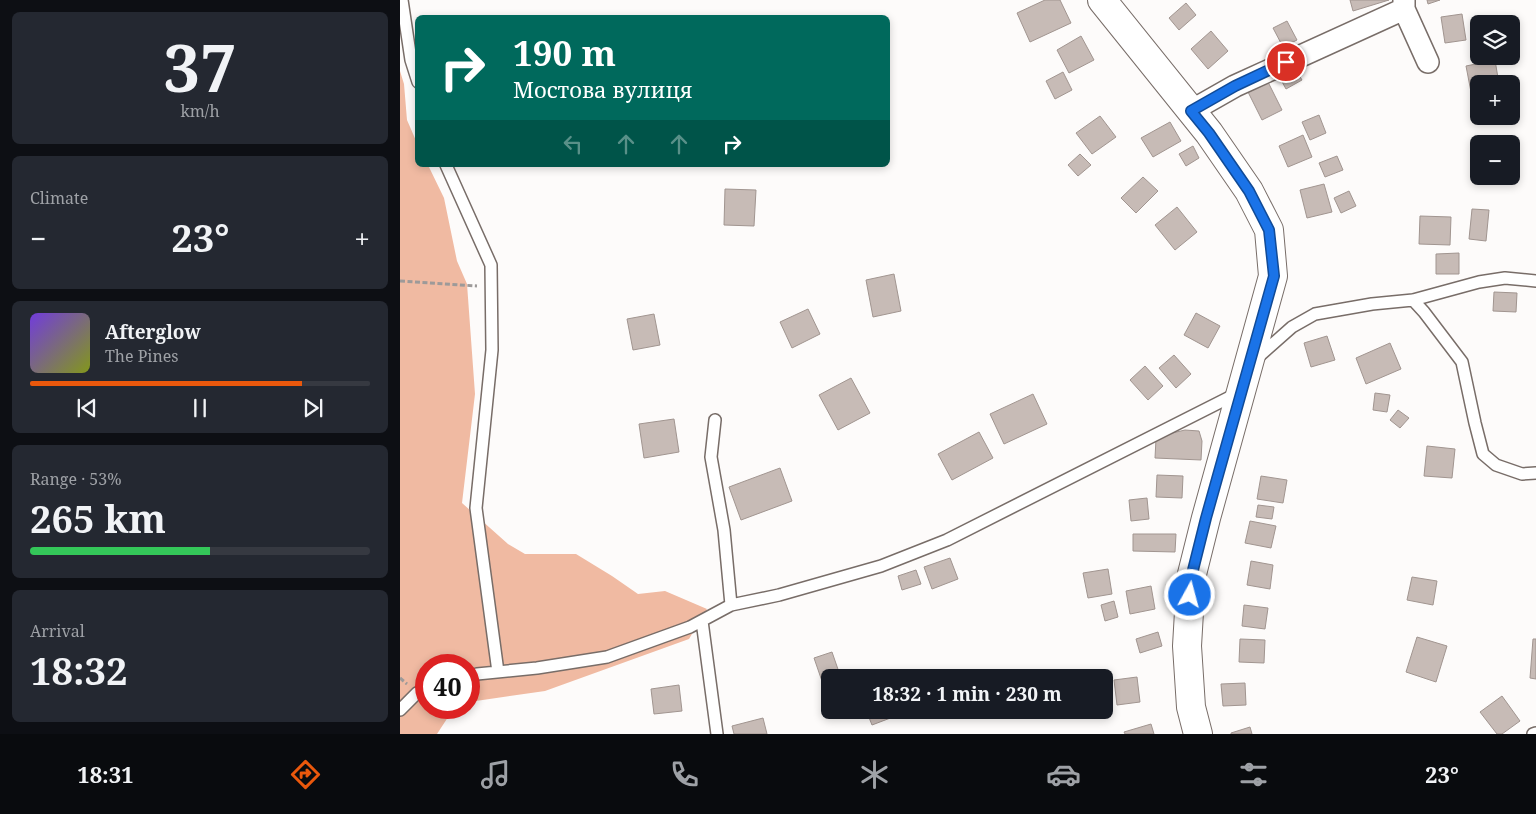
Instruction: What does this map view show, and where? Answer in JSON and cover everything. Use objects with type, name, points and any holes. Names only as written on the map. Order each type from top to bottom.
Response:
[{"type":"street","points":[[1102,0],[1209,133],[1249,191],[1269,230],[1274,276],[1191,578],[1187,646],[1191,707],[1198,734]]},
{"type":"street","points":[[1191,111],[1235,86],[1404,4],[1428,62]]},
{"type":"lane","points":[[402,0],[411,60],[415,73]]},
{"type":"lane","points":[[447,167],[491,265],[492,350],[476,508],[498,672]]},
{"type":"lane","points":[[480,675],[607,656],[690,627],[731,605],[779,595],[881,566],[948,540],[1245,378],[1292,327],[1316,314],[1372,304],[1413,300],[1480,282],[1505,278],[1536,281]]},
{"type":"lane","points":[[1413,300],[1462,362],[1474,423],[1483,454],[1496,466],[1522,474],[1536,473]]},
{"type":"lane","points":[[715,420],[711,457],[724,530],[731,605]]},
{"type":"lane","points":[[702,621],[717,734]]},
{"type":"lane","points":[[400,710],[415,696]]},
{"type":"path","points":[[400,281],[492,287]]},
{"type":"shaded area","points":[[400,71],[404,84],[407,120],[415,138],[415,167],[429,167],[444,198],[457,261],[467,284],[475,394],[462,503],[508,544],[525,554],[576,554],[638,594],[665,591],[707,609],[689,639],[545,691],[480,700],[480,654],[415,654],[415,719],[447,719],[437,734],[400,734]]},
{"type":"building","points":[[1045,0],[1060,0],[1071,23],[1030,42],[1017,13]]},
{"type":"building","points":[[1350,0],[1389,0],[1353,11]]},
{"type":"building","points":[[1427,0],[1440,0],[1428,4]]},
{"type":"building","points":[[1186,3],[1196,15],[1179,30],[1169,18]]},
{"type":"building","points":[[1462,14],[1466,40],[1445,43],[1441,17]]},
{"type":"building","points":[[1287,21],[1297,40],[1283,47],[1273,28]]},
{"type":"building","points":[[1211,31],[1228,51],[1208,69],[1191,49]]},
{"type":"building","points":[[1081,36],[1094,60],[1069,73],[1057,50]]},
{"type":"building","points":[[1496,65],[1498,75],[1470,75],[1470,87],[1466,66]]},
{"type":"building","points":[[1296,70],[1302,80],[1286,89],[1280,78]]},
{"type":"building","points":[[1063,72],[1072,90],[1055,99],[1046,81]]},
{"type":"building","points":[[1267,80],[1282,110],[1262,120],[1247,90]]},
{"type":"building","points":[[1319,115],[1326,133],[1310,140],[1302,122]]},
{"type":"building","points":[[1100,116],[1116,137],[1092,154],[1076,133]]},
{"type":"building","points":[[1170,122],[1181,141],[1153,157],[1141,138]]},
{"type":"building","points":[[1303,135],[1312,157],[1288,167],[1279,146]]},
{"type":"building","points":[[1193,146],[1199,158],[1186,166],[1179,154]]},
{"type":"building","points":[[1080,154],[1091,165],[1078,176],[1068,165]]},
{"type":"building","points":[[1337,156],[1343,170],[1325,177],[1319,163]]},
{"type":"building","points":[[1143,177],[1158,191],[1136,213],[1121,198]]},
{"type":"building","points":[[1324,184],[1332,212],[1307,218],[1300,190]]},
{"type":"building","points":[[725,189],[756,190],[754,226],[724,225]]},
{"type":"building","points":[[1349,191],[1356,206],[1341,213],[1334,198]]},
{"type":"building","points":[[1177,207],[1197,232],[1175,250],[1155,225]]},
{"type":"building","points":[[1472,209],[1489,210],[1486,241],[1469,239]]},
{"type":"building","points":[[1420,216],[1451,217],[1450,245],[1419,244]]},
{"type":"building","points":[[1459,253],[1459,274],[1436,274],[1436,254]]},
{"type":"building","points":[[894,274],[901,311],[873,317],[866,280]]},
{"type":"building","points":[[1494,292],[1517,293],[1516,312],[1493,311]]},
{"type":"building","points":[[808,309],[820,334],[792,348],[780,322]]},
{"type":"building","points":[[1196,313],[1220,326],[1208,348],[1184,335]]},
{"type":"building","points":[[654,314],[660,345],[633,350],[627,319]]},
{"type":"building","points":[[1327,336],[1335,360],[1311,367],[1304,343]]},
{"type":"building","points":[[1390,343],[1401,369],[1366,384],[1356,358]]},
{"type":"building","points":[[1174,355],[1191,374],[1176,388],[1159,368]]},
{"type":"building","points":[[1145,366],[1163,386],[1148,400],[1130,380]]},
{"type":"building","points":[[851,378],[870,413],[838,430],[819,395]]},
{"type":"building","points":[[1375,393],[1390,395],[1387,412],[1373,410]]},
{"type":"building","points":[[1033,394],[1047,424],[1004,444],[990,414]]},
{"type":"building","points":[[1398,410],[1409,418],[1400,428],[1390,420]]},
{"type":"building","points":[[674,419],[679,452],[644,458],[639,424]]},
{"type":"building","points":[[1185,430],[1199,431],[1202,441],[1201,460],[1155,458],[1156,439]]},
{"type":"building","points":[[979,432],[993,458],[952,480],[938,454]]},
{"type":"building","points":[[1427,446],[1455,449],[1452,478],[1424,476]]},
{"type":"building","points":[[780,468],[792,501],[741,520],[729,487]]},
{"type":"building","points":[[1157,475],[1183,476],[1182,498],[1156,497]]},
{"type":"building","points":[[1261,476],[1287,480],[1283,503],[1257,499]]},
{"type":"building","points":[[1147,498],[1149,519],[1131,521],[1129,500]]},
{"type":"building","points":[[1258,505],[1274,507],[1272,519],[1256,517]]},
{"type":"building","points":[[1250,521],[1276,526],[1271,548],[1245,543]]},
{"type":"building","points":[[1133,534],[1176,534],[1175,552],[1133,551]]},
{"type":"building","points":[[950,558],[958,579],[932,589],[924,567]]},
{"type":"building","points":[[1251,561],[1273,565],[1270,589],[1247,585]]},
{"type":"building","points":[[1108,569],[1112,594],[1088,598],[1083,573]]},
{"type":"building","points":[[916,570],[921,584],[902,590],[898,576]]},
{"type":"building","points":[[1412,577],[1437,581],[1433,605],[1407,600]]},
{"type":"building","points":[[1151,586],[1155,609],[1130,614],[1126,591]]},
{"type":"building","points":[[1114,601],[1118,617],[1105,621],[1101,605]]},
{"type":"building","points":[[1244,605],[1268,608],[1265,629],[1242,626]]},
{"type":"building","points":[[1158,632],[1162,646],[1140,653],[1136,639]]},
{"type":"building","points":[[1417,637],[1447,646],[1436,682],[1406,672]]},
{"type":"building","points":[[1240,639],[1265,640],[1264,663],[1239,662]]},
{"type":"building","points":[[1533,639],[1536,639],[1536,679],[1530,678]]},
{"type":"building","points":[[832,652],[838,669],[821,669],[821,678],[814,658]]},
{"type":"building","points":[[1137,677],[1140,702],[1117,705],[1114,680]]},
{"type":"building","points":[[1245,683],[1246,705],[1223,706],[1221,684]]},
{"type":"building","points":[[679,685],[682,711],[654,714],[651,689]]},
{"type":"building","points":[[1502,696],[1520,721],[1502,734],[1497,734],[1480,712]]},
{"type":"building","points":[[763,718],[767,734],[734,734],[732,726]]},
{"type":"building","points":[[870,719],[888,719],[872,725]]},
{"type":"building","points":[[1151,724],[1154,734],[1125,734],[1124,732]]},
{"type":"building","points":[[1250,727],[1252,734],[1231,734],[1231,733]]},
{"type":"route","points":[[1190,595],[1191,578],[1206,518],[1274,276],[1269,230],[1249,191],[1209,133],[1191,111],[1235,86],[1286,62]]}]
